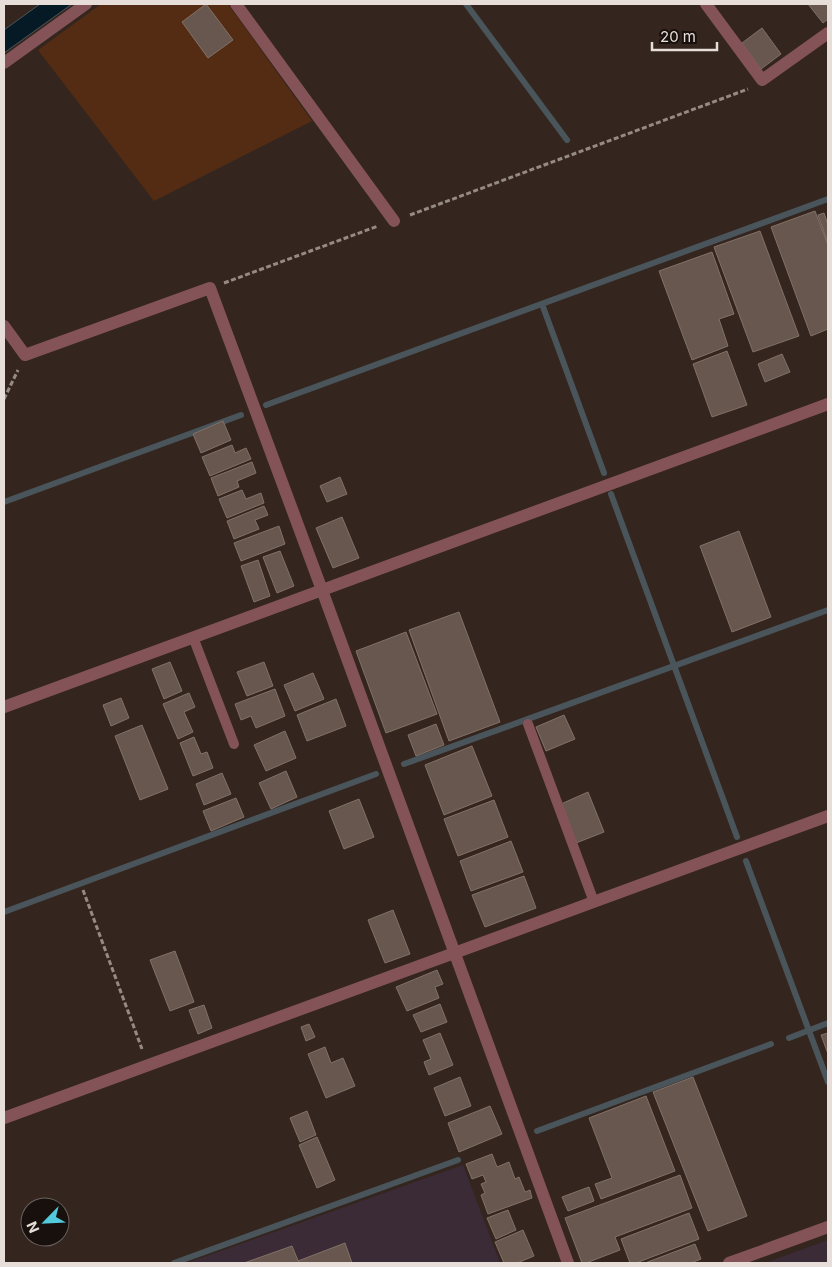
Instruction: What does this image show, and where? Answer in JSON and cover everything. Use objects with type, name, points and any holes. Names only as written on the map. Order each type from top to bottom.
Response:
[{"type":"street","points":[[4,64],[86,4]]},
{"type":"street","points":[[236,4],[394,221]]},
{"type":"street","points":[[706,4],[762,80],[828,33]]},
{"type":"street","points":[[4,326],[25,356],[210,288],[568,1263]]},
{"type":"street","points":[[4,707],[828,404]]},
{"type":"street","points":[[4,1118],[828,816]]},
{"type":"street","points":[[729,1263],[828,1227]]},
{"type":"lane","points":[[193,637],[234,744]]},
{"type":"lane","points":[[528,724],[594,902]]},
{"type":"path","points":[[210,288],[753,87],[762,80]]},
{"type":"path","points":[[4,399],[25,356]]},
{"type":"path","points":[[83,890],[148,1065]]},
{"type":"shaded area","points":[[101,4],[228,4],[312,121],[154,201],[38,50]]},
{"type":"shaded area","points":[[463,1165],[500,1263],[187,1263]]},
{"type":"shaded area","points":[[828,1240],[828,1263],[765,1263]]},
{"type":"water","points":[[40,4],[72,4],[4,53],[4,30]]},
{"type":"building","points":[[206,4],[233,40],[208,58],[182,22]]},
{"type":"building","points":[[808,4],[828,4],[828,19],[823,23]]},
{"type":"building","points":[[762,28],[781,54],[761,69],[742,43]]},
{"type":"building","points":[[815,211],[828,245],[828,329],[811,336],[771,227]]},
{"type":"building","points":[[824,213],[828,225],[828,243],[818,215]]},
{"type":"building","points":[[760,231],[799,336],[753,352],[714,247]]},
{"type":"building","points":[[712,252],[734,314],[719,319],[728,346],[692,360],[659,271]]},
{"type":"building","points":[[727,351],[747,405],[712,417],[693,364]]},
{"type":"building","points":[[782,354],[790,372],[765,382],[758,364]]},
{"type":"building","points":[[223,421],[231,440],[201,453],[193,434]]},
{"type":"building","points":[[232,445],[235,453],[246,448],[251,459],[210,476],[202,457]]},
{"type":"building","points":[[252,462],[256,473],[237,481],[239,487],[218,496],[211,478]]},
{"type":"building","points":[[340,477],[347,494],[327,502],[320,486]]},
{"type":"building","points":[[242,490],[246,499],[261,493],[264,503],[227,518],[219,499]]},
{"type":"building","points":[[264,506],[268,515],[255,520],[259,529],[234,539],[227,521]]},
{"type":"building","points":[[342,517],[359,558],[333,568],[316,528]]},
{"type":"building","points":[[279,526],[285,544],[241,561],[234,543]]},
{"type":"building","points":[[739,531],[771,617],[732,632],[700,546]]},
{"type":"building","points":[[280,551],[294,586],[277,593],[263,557]]},
{"type":"building","points":[[258,560],[270,596],[254,602],[241,566]]},
{"type":"building","points":[[459,612],[500,722],[449,741],[409,630]]},
{"type":"building","points":[[406,632],[437,714],[386,733],[356,651]]},
{"type":"building","points":[[170,662],[182,691],[164,699],[152,669]]},
{"type":"building","points":[[264,662],[273,686],[247,696],[237,672]]},
{"type":"building","points":[[313,673],[324,699],[295,711],[284,685]]},
{"type":"building","points":[[275,689],[285,716],[256,728],[251,716],[241,720],[235,704]]},
{"type":"building","points":[[189,693],[195,707],[184,712],[193,732],[178,739],[163,704]]},
{"type":"building","points":[[121,698],[129,718],[111,726],[103,705]]},
{"type":"building","points":[[336,699],[346,726],[307,741],[297,715]]},
{"type":"building","points":[[564,715],[575,739],[546,751],[536,727]]},
{"type":"building","points":[[436,724],[444,745],[416,756],[408,735]]},
{"type":"building","points":[[142,725],[168,789],[140,800],[115,736]]},
{"type":"building","points":[[285,731],[296,758],[266,771],[254,745]]},
{"type":"building","points":[[194,737],[201,754],[207,752],[213,768],[193,776],[180,743]]},
{"type":"building","points":[[472,746],[492,796],[444,815],[425,765]]},
{"type":"building","points":[[286,771],[297,797],[271,809],[259,783]]},
{"type":"building","points":[[222,773],[231,794],[204,805],[196,784]]},
{"type":"building","points":[[588,792],[604,832],[576,843],[561,804]]},
{"type":"building","points":[[236,798],[244,817],[211,831],[203,811]]},
{"type":"building","points":[[359,799],[374,837],[344,849],[329,811]]},
{"type":"building","points":[[494,800],[508,837],[458,856],[444,819]]},
{"type":"building","points":[[511,841],[523,872],[471,891],[460,861]]},
{"type":"building","points":[[524,876],[536,908],[485,927],[472,895]]},
{"type":"building","points":[[393,910],[410,954],[385,963],[368,920]]},
{"type":"building","points":[[175,951],[194,1002],[170,1011],[150,960]]},
{"type":"building","points":[[437,970],[443,984],[435,987],[439,998],[407,1011],[396,987]]},
{"type":"building","points":[[440,1004],[447,1022],[421,1032],[413,1015]]},
{"type":"building","points":[[204,1005],[212,1028],[198,1034],[189,1010]]},
{"type":"building","points":[[309,1024],[315,1037],[306,1041],[301,1027]]},
{"type":"building","points":[[440,1033],[453,1065],[429,1075],[424,1062],[431,1059],[423,1040]]},
{"type":"building","points":[[828,1033],[828,1054],[821,1035]]},
{"type":"building","points":[[325,1047],[331,1063],[343,1058],[355,1086],[326,1098],[308,1054]]},
{"type":"building","points":[[460,1077],[471,1106],[445,1116],[434,1088]]},
{"type":"building","points":[[693,1077],[747,1216],[708,1231],[653,1092]]},
{"type":"building","points":[[646,1096],[675,1171],[601,1199],[595,1184],[612,1178],[589,1118]]},
{"type":"building","points":[[490,1106],[502,1134],[459,1152],[448,1123]]},
{"type":"building","points":[[307,1111],[316,1135],[300,1142],[290,1118]]},
{"type":"building","points":[[317,1137],[335,1180],[317,1188],[299,1145]]},
{"type":"building","points":[[492,1154],[497,1167],[509,1162],[515,1179],[519,1177],[525,1192],[530,1190],[532,1198],[488,1214],[481,1195],[485,1193],[481,1184],[486,1182],[483,1175],[472,1179],[466,1164]]},
{"type":"building","points":[[680,1175],[692,1208],[615,1237],[620,1250],[582,1263],[565,1218]]},
{"type":"building","points":[[589,1187],[594,1201],[568,1211],[562,1197]]},
{"type":"building","points":[[508,1210],[516,1230],[496,1239],[487,1218]]},
{"type":"building","points":[[689,1213],[699,1239],[636,1263],[630,1263],[621,1239]]},
{"type":"building","points":[[523,1230],[534,1256],[517,1263],[504,1263],[495,1242]]},
{"type":"building","points":[[345,1243],[352,1263],[299,1263],[298,1261]]},
{"type":"building","points":[[695,1244],[701,1259],[691,1263],[645,1263]]},
{"type":"building","points":[[292,1246],[299,1263],[244,1263]]},
{"type":"waterway","points":[[466,4],[567,140]]},
{"type":"waterway","points":[[266,405],[828,199]]},
{"type":"waterway","points":[[542,304],[604,473]]},
{"type":"waterway","points":[[4,502],[241,415]]},
{"type":"waterway","points":[[611,494],[737,837]]},
{"type":"waterway","points":[[404,764],[828,610]]},
{"type":"waterway","points":[[4,912],[376,774]]},
{"type":"waterway","points":[[746,861],[828,1082]]},
{"type":"waterway","points":[[789,1038],[828,1023]]},
{"type":"waterway","points":[[537,1131],[771,1044]]},
{"type":"waterway","points":[[174,1263],[458,1160]]}]
